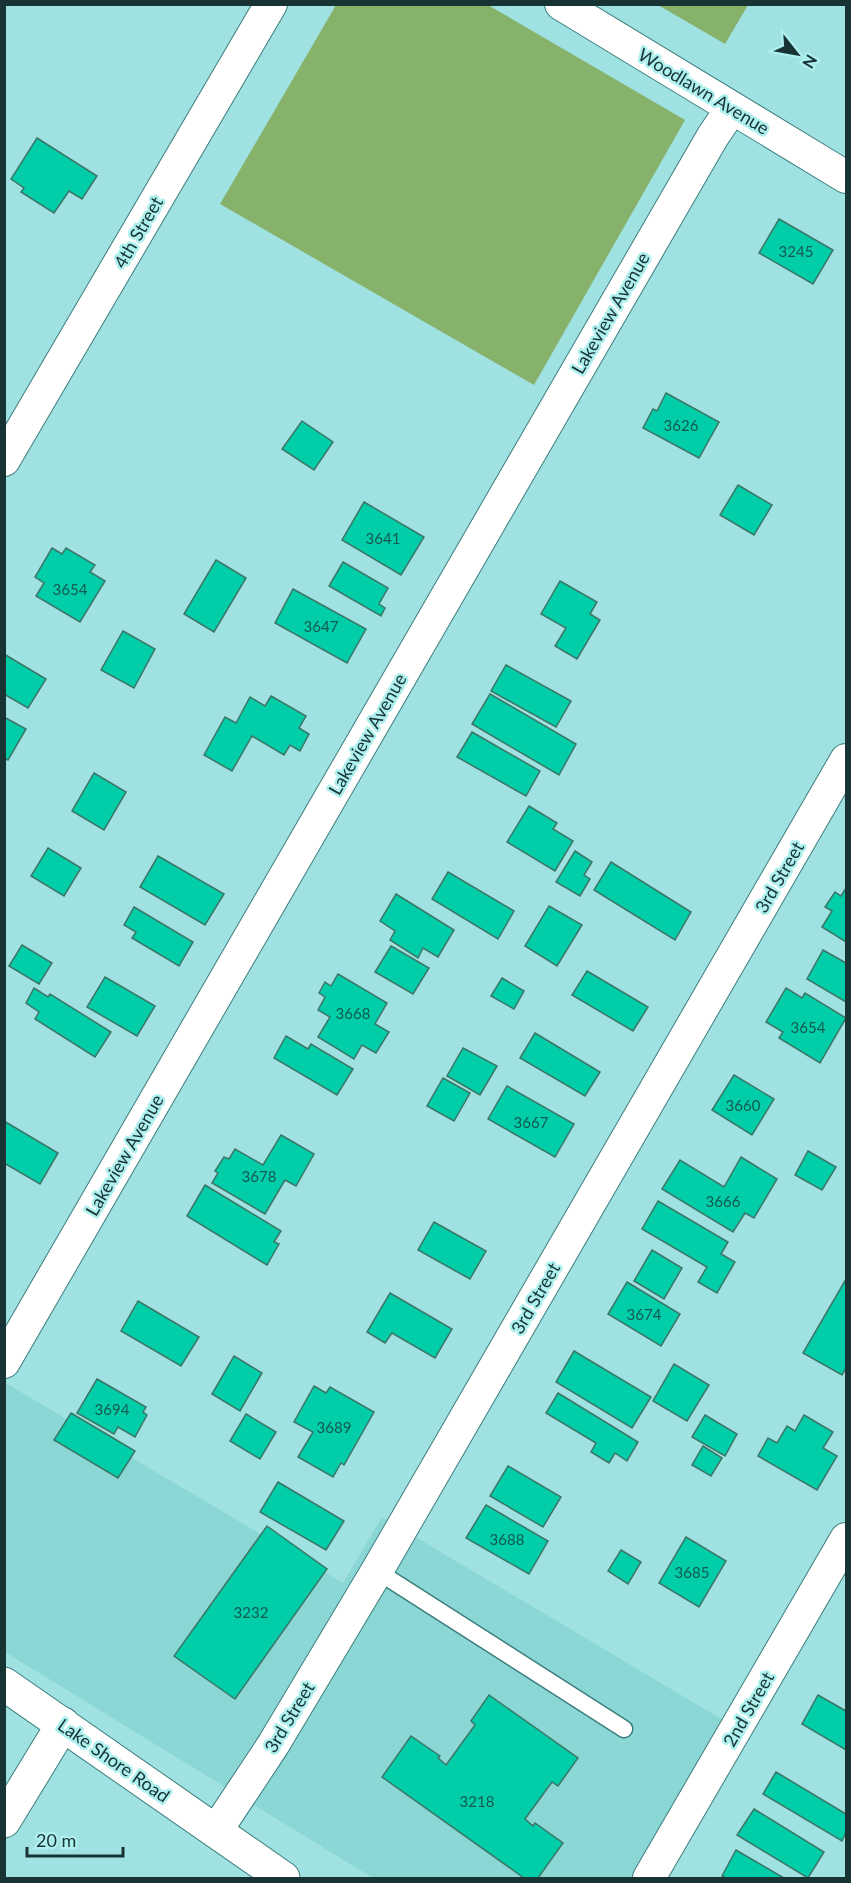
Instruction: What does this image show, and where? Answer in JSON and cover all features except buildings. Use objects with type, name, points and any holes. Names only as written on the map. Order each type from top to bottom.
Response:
[{"type":"main road","name":"Lake Shore Road","points":[[4,1684],[282,1878]]},
{"type":"main road","points":[[4,1821],[63,1724]]},
{"type":"street","name":"4th Street","points":[[4,460],[271,4]]},
{"type":"street","name":"Woodlawn Avenue","points":[[561,4],[846,177]]},
{"type":"street","name":"Lakeview Avenue","points":[[4,1362],[713,136],[732,108]]},
{"type":"street","name":"3rd Street","points":[[216,1831],[273,1746],[377,1571],[846,760]]},
{"type":"street","name":"2nd Street","points":[[649,1878],[846,1539]]},
{"type":"lane","points":[[377,1571],[624,1729]]},
{"type":"shaded area","points":[[4,1382],[343,1583],[382,1517],[733,1726],[642,1878],[373,1878],[5,1652]]},
{"type":"green space","points":[[336,5],[488,5],[685,120],[534,385],[220,204]]},
{"type":"green space","points":[[658,5],[748,5],[725,44]]}]
